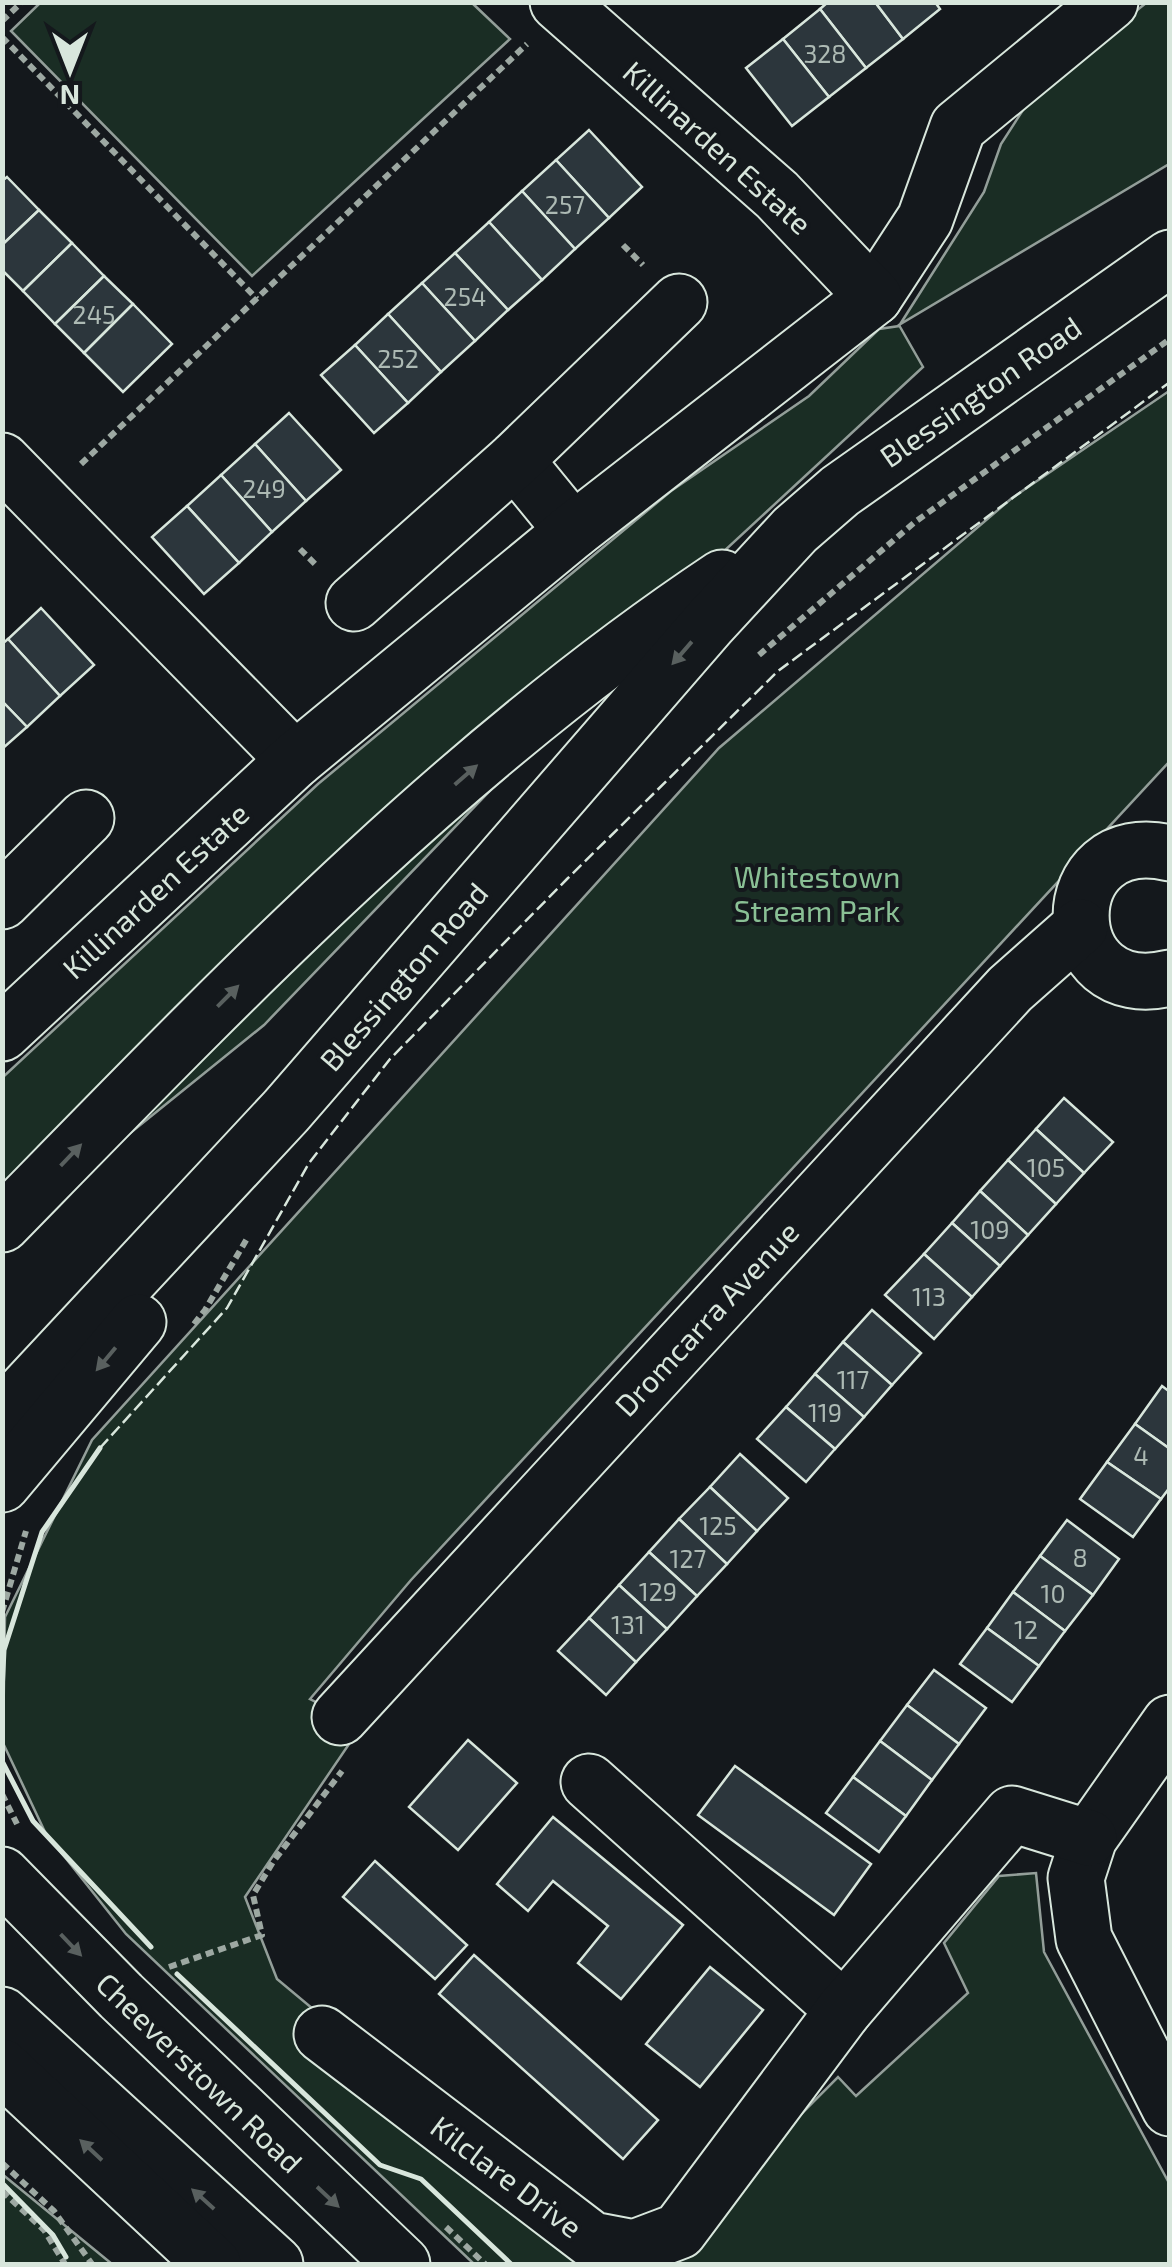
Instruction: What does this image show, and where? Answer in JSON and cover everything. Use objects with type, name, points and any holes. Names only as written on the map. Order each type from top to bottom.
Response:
[{"type":"street","name":"Killinarden Estate","points":[[7,1019],[295,760],[572,531],[874,297],[925,219],[958,127],[1110,2]]},
{"type":"street","name":"Killinarden Estate","points":[[547,19],[777,194],[874,297]]},
{"type":"street","name":"Blessington Road","points":[[2,1224],[314,912],[571,686],[667,614],[795,530],[840,492],[1170,258]]},
{"type":"street","points":[[354,603],[515,460],[679,302]]},
{"type":"street","points":[[2,460],[295,760]]},
{"type":"street","points":[[515,460],[572,531]]},
{"type":"street","name":"Blessington Road","points":[[2,1416],[286,1111],[710,622],[795,530]]},
{"type":"street","points":[[2,900],[86,818]]},
{"type":"street","points":[[1169,980],[1144,982],[1122,978],[1103,966],[1088,949],[1080,928],[1080,904],[1088,882],[1103,864],[1122,853],[1145,848],[1170,853]]},
{"type":"street","name":"Dromcarra Avenue","points":[[344,1740],[1010,988],[1080,928]]},
{"type":"street","points":[[16,1502],[286,1111]]},
{"type":"street","points":[[1170,1722],[1089,1838],[1076,1878],[1084,1940],[1170,2108]]},
{"type":"street","points":[[589,1782],[844,2010]]},
{"type":"street","name":"Kilclare Drive","points":[[322,2034],[592,2240],[634,2248],[679,2231],[844,2010],[1012,1814],[1089,1838]]},
{"type":"street","name":"Cheeverstown Road","points":[[2,1875],[121,1996],[402,2264]]},
{"type":"street","points":[[2,2015],[274,2264]]},
{"type":"street","points":[[2,2068],[214,2264]]},
{"type":"path","points":[[2,22],[22,2]]},
{"type":"path","points":[[73,472],[547,19]]},
{"type":"path","points":[[2,37],[257,299]]},
{"type":"path","points":[[754,660],[915,522],[1170,339]]},
{"type":"path","points":[[192,1325],[205,1310],[251,1230]]},
{"type":"path","points":[[2,1612],[16,1502]]},
{"type":"path","points":[[121,1996],[147,1975],[262,1935],[253,1895],[344,1740]]},
{"type":"path","points":[[2,2163],[54,2210],[88,2263]]},
{"type":"path","points":[[2,2191],[44,2230],[65,2264]]},
{"type":"green space","points":[[471,2],[510,39],[252,276],[11,31],[40,3]]},
{"type":"green space","points":[[1146,3],[1169,3],[1169,164],[900,324],[984,192],[1001,144],[1034,93]]},
{"type":"green space","points":[[899,326],[923,367],[695,578],[264,1025],[3,1236],[3,1077],[318,784],[671,491],[809,396],[879,329]]},
{"type":"green space","name":"Whitestown Stream Park","points":[[1169,391],[1169,762],[411,1580],[310,1699],[362,1725],[245,1897],[277,1979],[619,2264],[474,2264],[126,1934],[45,1832],[3,1743],[5,1617],[92,1440],[719,748],[1012,498]]},
{"type":"green space","points":[[1036,1873],[1044,1952],[1169,2183],[1169,2264],[652,2264],[838,2077],[856,2096],[968,1993],[944,1943],[999,1876]]},
{"type":"green space","points":[[2,2174],[112,2264],[3,2264]]},
{"type":"building","points":[[828,2],[875,2],[903,39],[866,68],[820,9]]},
{"type":"building","points":[[875,2],[935,2],[940,9],[903,39]]},
{"type":"building","points":[[820,9],[866,68],[829,97],[783,39]]},
{"type":"building","points":[[783,39],[829,97],[792,126],[746,68]]},
{"type":"building","points":[[589,130],[642,187],[609,218],[556,160]]},
{"type":"building","points":[[556,160],[609,218],[575,249],[522,191]]},
{"type":"building","points":[[7,177],[39,210],[2,245],[2,181]]},
{"type":"building","points":[[522,191],[575,249],[542,280],[489,222]]},
{"type":"building","points":[[39,210],[72,243],[23,291],[2,270],[2,245]]},
{"type":"building","points":[[489,222],[542,280],[508,310],[455,253]]},
{"type":"building","points":[[72,243],[104,276],[55,324],[23,291]]},
{"type":"building","points":[[455,253],[508,310],[475,341],[422,283]]},
{"type":"building","points":[[104,276],[133,304],[84,353],[55,324]]},
{"type":"building","points":[[422,283],[475,341],[441,372],[388,314]]},
{"type":"building","points":[[133,304],[172,344],[123,392],[84,353]]},
{"type":"building","points":[[388,314],[441,372],[408,403],[355,345]]},
{"type":"building","points":[[355,345],[408,403],[374,433],[321,375]]},
{"type":"building","points":[[289,413],[341,470],[306,501],[255,444]]},
{"type":"building","points":[[255,444],[306,501],[272,532],[221,475]]},
{"type":"building","points":[[221,475],[272,532],[239,563],[187,506]]},
{"type":"building","points":[[187,506],[239,563],[204,594],[152,537]]},
{"type":"building","points":[[41,608],[94,665],[60,696],[8,639]]},
{"type":"building","points":[[8,639],[60,696],[27,727],[2,701],[2,644]]},
{"type":"building","points":[[2,701],[27,727],[2,749]]},
{"type":"building","points":[[1064,1098],[1113,1142],[1084,1173],[1036,1129]]},
{"type":"building","points":[[1036,1129],[1084,1173],[1056,1204],[1008,1160]]},
{"type":"building","points":[[1008,1160],[1056,1204],[1028,1235],[980,1191]]},
{"type":"building","points":[[980,1191],[1028,1235],[1000,1266],[952,1223]]},
{"type":"building","points":[[952,1223],[1000,1266],[972,1297],[924,1254]]},
{"type":"building","points":[[924,1254],[972,1297],[934,1339],[885,1295]]},
{"type":"building","points":[[872,1310],[921,1353],[892,1385],[843,1342]]},
{"type":"building","points":[[843,1342],[892,1385],[864,1417],[815,1374]]},
{"type":"building","points":[[815,1374],[864,1417],[835,1449],[786,1407]]},
{"type":"building","points":[[1162,1386],[1170,1392],[1170,1449],[1135,1424]]},
{"type":"building","points":[[786,1407],[835,1449],[806,1482],[757,1439]]},
{"type":"building","points":[[1135,1424],[1170,1449],[1170,1487],[1161,1499],[1107,1462]]},
{"type":"building","points":[[740,1454],[788,1498],[757,1531],[710,1487]]},
{"type":"building","points":[[1107,1462],[1161,1499],[1133,1537],[1080,1499]]},
{"type":"building","points":[[710,1487],[757,1531],[727,1564],[679,1519]]},
{"type":"building","points":[[679,1519],[727,1564],[697,1596],[649,1552]]},
{"type":"building","points":[[1067,1520],[1119,1559],[1093,1595],[1040,1556]]},
{"type":"building","points":[[649,1552],[697,1596],[667,1629],[619,1585]]},
{"type":"building","points":[[1040,1556],[1093,1595],[1065,1631],[1013,1592]]},
{"type":"building","points":[[619,1585],[667,1629],[636,1662],[589,1618]]},
{"type":"building","points":[[1013,1592],[1065,1631],[1039,1666],[987,1628]]},
{"type":"building","points":[[589,1618],[636,1662],[606,1695],[558,1651]]},
{"type":"building","points":[[987,1628],[1039,1666],[1012,1702],[960,1664]]},
{"type":"building","points":[[934,1670],[986,1708],[959,1744],[907,1705]]},
{"type":"building","points":[[907,1705],[959,1744],[932,1780],[880,1741]]},
{"type":"building","points":[[468,1740],[517,1783],[458,1850],[409,1807]]},
{"type":"building","points":[[880,1741],[932,1780],[906,1816],[853,1777]]},
{"type":"building","points":[[735,1766],[871,1864],[834,1915],[698,1815]]},
{"type":"building","points":[[853,1777],[906,1816],[879,1852],[826,1813]]},
{"type":"building","points":[[553,1817],[683,1925],[621,1999],[578,1963],[608,1926],[553,1881],[528,1911],[497,1884]]},
{"type":"building","points":[[375,1861],[467,1945],[435,1979],[343,1897]]},
{"type":"building","points":[[474,1955],[658,2120],[623,2159],[439,1994]]},
{"type":"building","points":[[710,1967],[763,2010],[700,2087],[646,2044]]},
{"type":"fence","points":[[100,1448],[227,1308],[309,1163],[390,1059],[567,879],[778,671],[1170,382]]},
{"type":"wall","points":[[2,1692],[4,1650],[42,1532],[100,1448]]},
{"type":"wall","points":[[2,1761],[33,1821],[151,1947]]},
{"type":"wall","points":[[177,1974],[380,2165],[421,2179],[511,2264]]},
{"type":"wall","points":[[2,2183],[53,2235],[66,2257]]}]
